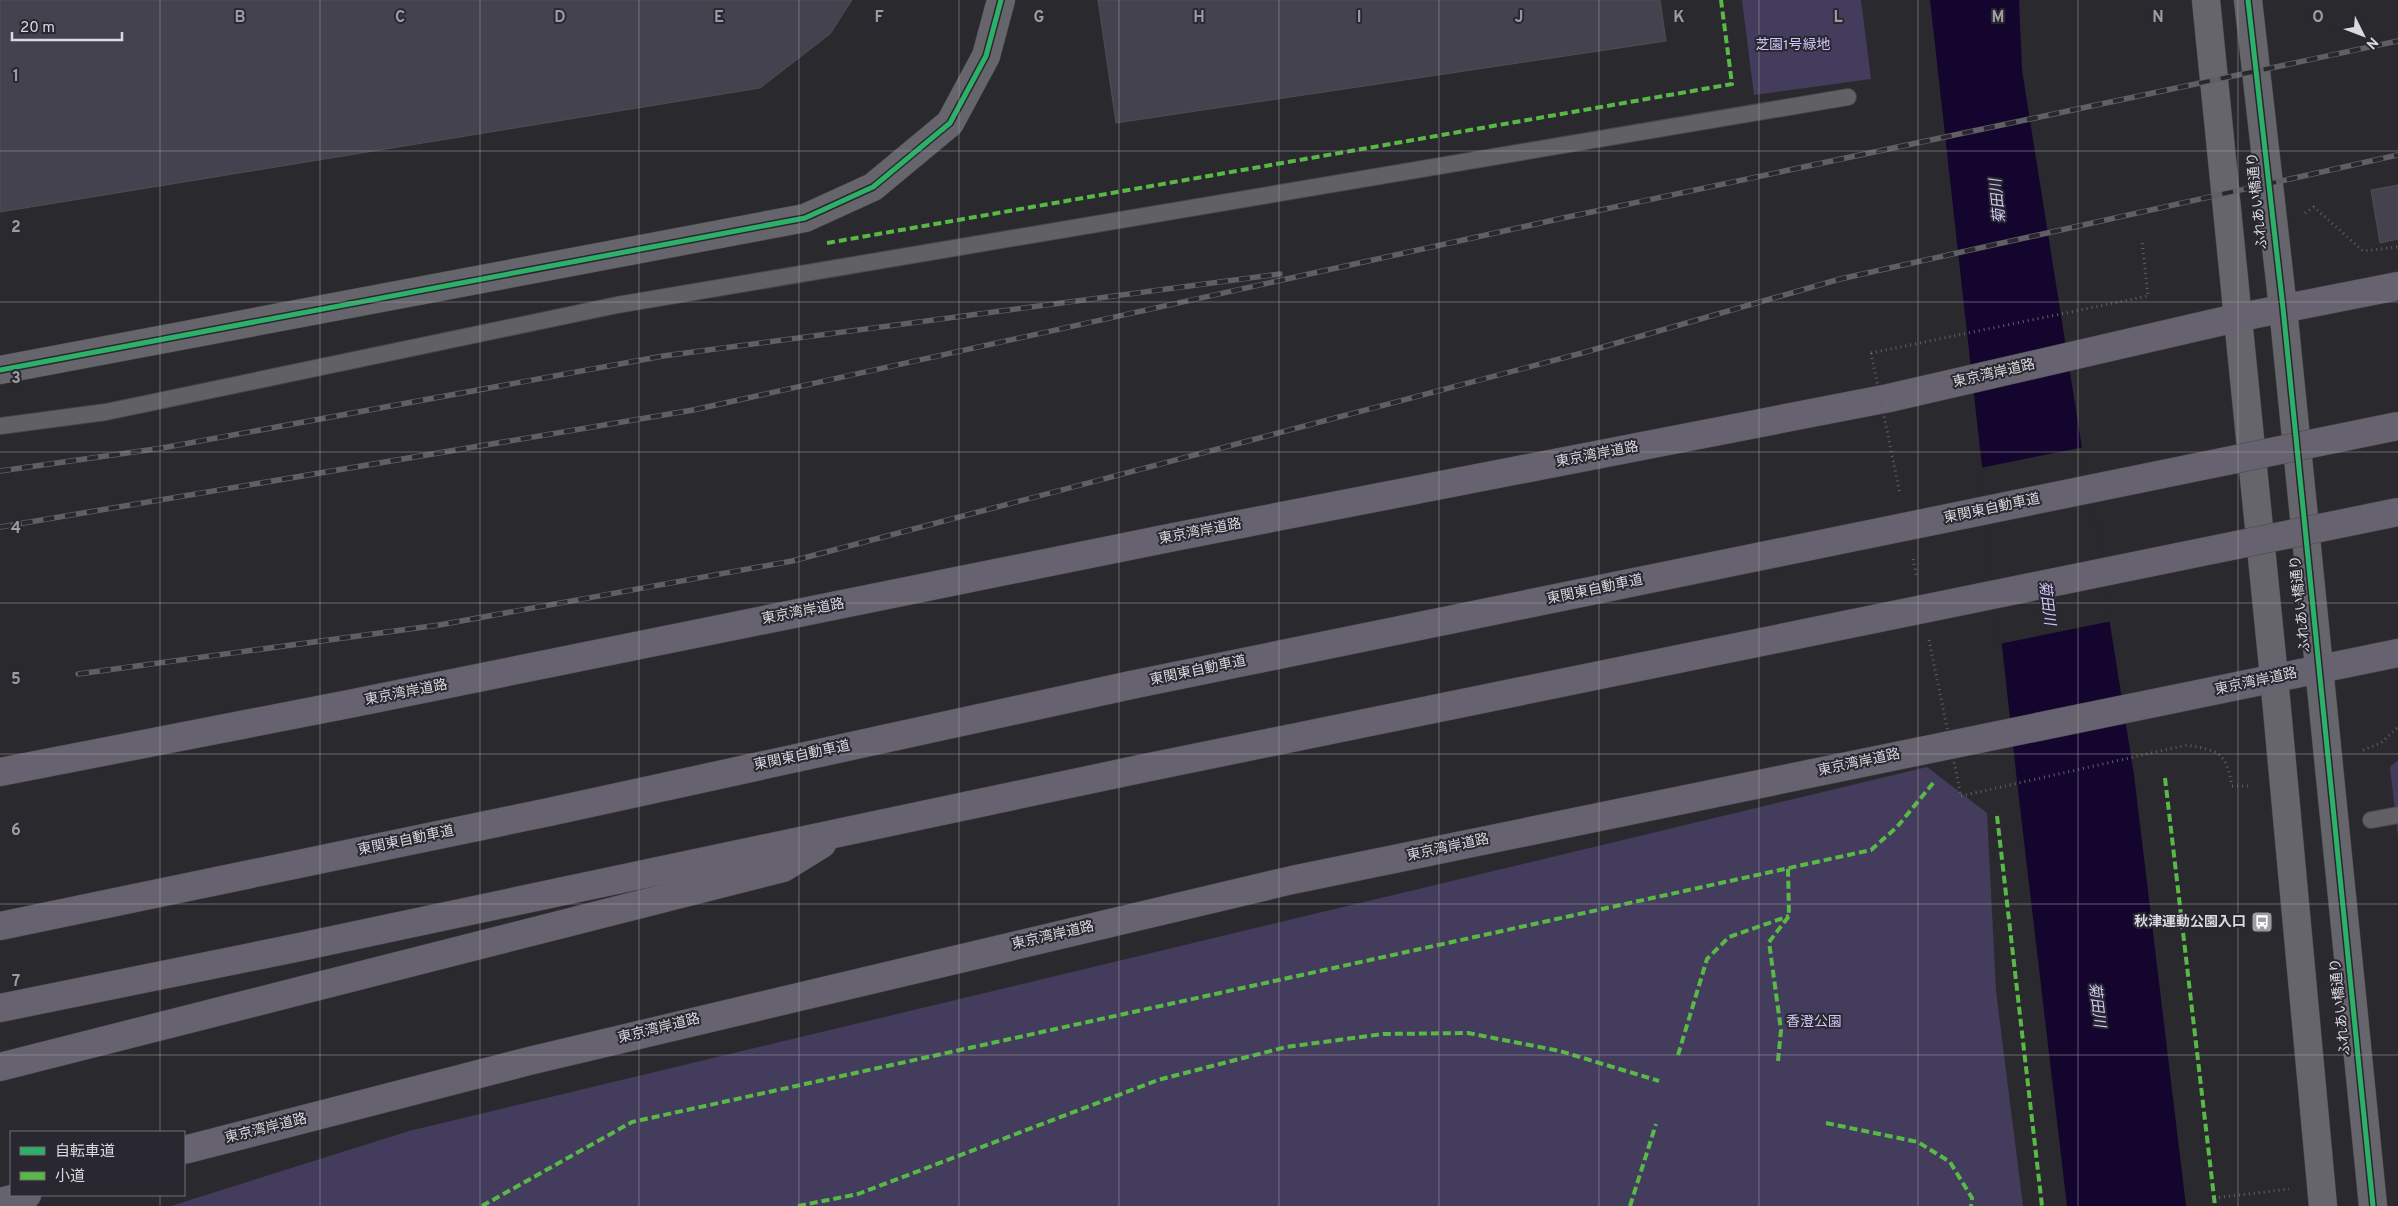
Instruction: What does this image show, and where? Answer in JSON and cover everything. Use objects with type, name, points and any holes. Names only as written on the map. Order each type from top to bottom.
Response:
[{"type":"highway","name":"東京湾岸道路","points":[[0,772],[359,702],[1174,537],[1889,398],[2236,318],[2398,286]]},
{"type":"highway","name":"東関東自動車道","points":[[0,926],[548,812],[1131,685],[2398,426]]},
{"type":"highway","points":[[0,1008],[300,948],[1140,769],[2398,512]]},
{"type":"highway","name":"東京湾岸道路","points":[[185,1150],[538,1058],[1292,880],[2398,653]]},
{"type":"highway","points":[[0,1067],[784,868],[838,834]]},
{"type":"highway","points":[[0,1202],[23,1196]]},
{"type":"street","points":[[0,370],[805,218],[873,187],[950,123],[986,56],[1001,0]]},
{"type":"street","points":[[2206,0],[2236,318],[2274,677],[2322,1206]]},
{"type":"street","name":"ふれあい橋通り","points":[[2248,0],[2283,308],[2372,1206]]},
{"type":"lane","points":[[0,426],[106,412],[617,305],[1848,97]]},
{"type":"lane","points":[[2371,820],[2398,815]]},
{"type":"path","points":[[2303,215],[2314,207],[2363,251],[2398,247]]},
{"type":"path","points":[[1871,352],[2148,296],[2142,241]]},
{"type":"path","points":[[2363,750],[2380,743],[2398,727]]},
{"type":"path","points":[[1961,796],[2187,745],[2213,750],[2228,765],[2232,786],[2250,786]]},
{"type":"path","points":[[2214,1198],[2290,1188]]},
{"type":"green space","name":"芝園1号緑地","points":[[1742,0],[1861,0],[1871,79],[1754,95]]},
{"type":"green space","points":[[2398,760],[2398,837],[2390,767]]},
{"type":"green space","name":"香澄公園","points":[[1927,767],[1987,813],[1996,991],[2023,1206],[171,1206],[409,1131]]},
{"type":"water","name":"菊田川","points":[[1930,0],[2019,0],[2022,70],[2134,775],[2186,1206],[2067,1206],[2019,799]]},
{"type":"pier","points":[[2084,447],[2112,621],[1999,644],[1980,468]]},
{"type":"building","points":[[0,0],[852,0],[830,34],[760,88],[0,212]]},
{"type":"building","points":[[1098,0],[1660,0],[1666,41],[1116,123]]},
{"type":"building","points":[[2398,185],[2398,239],[2380,243],[2371,190]]},
{"type":"railway","points":[[0,527],[693,410],[1563,218],[2398,41]]},
{"type":"railway","points":[[78,674],[439,625],[792,561],[1582,353],[1840,279],[2398,155]]},
{"type":"railway","points":[[0,471],[162,448],[663,356],[1280,274]]},
{"type":"marked path","points":[[827,243],[1732,84],[1721,0]]},
{"type":"marked path","points":[[2165,778],[2215,1206]]},
{"type":"marked path","points":[[482,1206],[632,1122],[1871,850],[1897,827],[1934,782]]},
{"type":"marked path","points":[[1997,816],[2042,1206]]},
{"type":"marked path","points":[[1778,1061],[1781,1030],[1769,942],[1789,916],[1788,868]]},
{"type":"marked path","points":[[1678,1055],[1707,959],[1729,937],[1789,916]]},
{"type":"marked path","points":[[798,1206],[858,1194],[1158,1080],[1286,1047],[1383,1034],[1468,1033],[1560,1051],[1659,1081]]},
{"type":"marked path","points":[[1826,1123],[1918,1142],[1950,1162],[1972,1198],[1971,1206]]},
{"type":"marked path","points":[[1630,1206],[1656,1124]]},
{"type":"cycle path","points":[[0,370],[805,218],[873,187],[950,123],[986,56],[1001,0]]},
{"type":"cycle path","points":[[2248,0],[2283,308],[2373,1206]]},
{"type":"place","name":"秋津運動公園入口","points":[[2262,922]]}]
